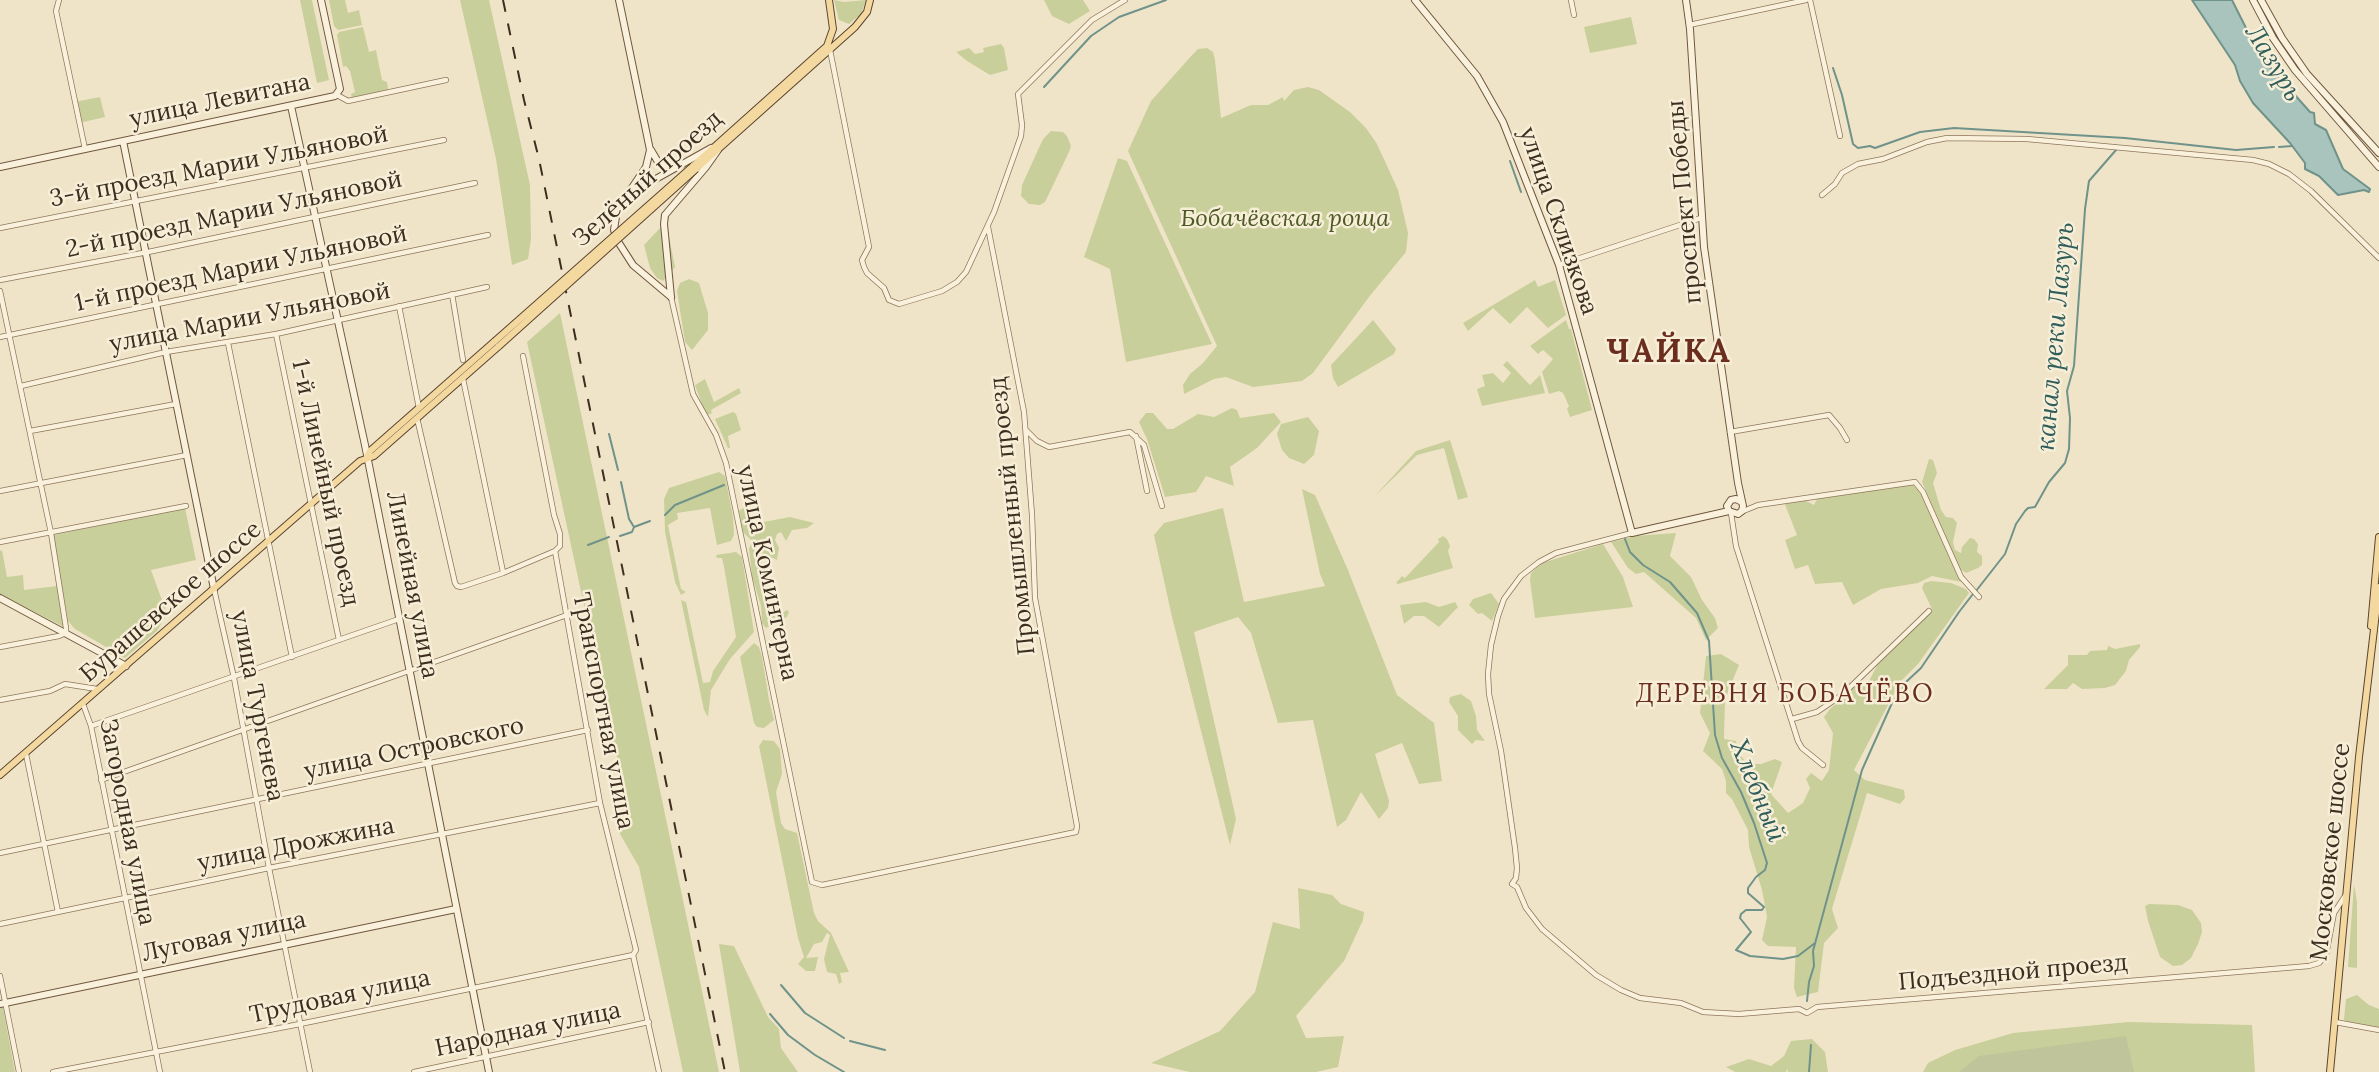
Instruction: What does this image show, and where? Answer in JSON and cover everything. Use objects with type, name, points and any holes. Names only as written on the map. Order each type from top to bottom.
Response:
[{"type":"main road","points":[[829,0],[833,33],[829,48]]},
{"type":"main road","name":"Зелёный проезд","points":[[497,343],[841,40],[867,12],[870,0]]},
{"type":"main road","points":[[832,17],[840,28],[855,27]]},
{"type":"main road","name":"Бурашевское шоссе","points":[[367,457],[374,456],[463,378],[497,343]]},
{"type":"main road","name":"Бурашевское шоссе","points":[[0,775],[367,457],[370,451],[419,408],[497,343]]},
{"type":"main road","name":"Московское шоссе","points":[[2372,635],[2371,614],[2379,537]]},
{"type":"main road","name":"Московское шоссе","points":[[2330,1072],[2372,635],[2379,587]]},
{"type":"street","points":[[59,0],[56,11],[85,149]]},
{"type":"street","points":[[321,0],[340,89],[337,95]]},
{"type":"street","points":[[619,0],[650,147],[656,160],[672,169]]},
{"type":"street","points":[[829,48],[869,247],[862,260],[867,273],[884,288],[888,300],[901,303],[939,293],[953,285],[970,267],[988,227],[1021,136],[1022,125],[1016,99],[1018,93],[1091,20],[1125,0]]},
{"type":"street","name":"улица Склизкова","points":[[1415,0],[1493,100],[1559,265],[1632,533]]},
{"type":"street","points":[[1571,0],[1574,15]]},
{"type":"street","name":"проспект Победы","points":[[1686,0],[1701,218],[1743,507],[1740,513]]},
{"type":"street","points":[[1689,25],[1808,0],[1840,136]]},
{"type":"street","points":[[2253,0],[2281,51],[2327,104],[2379,153]]},
{"type":"street","points":[[2261,0],[2290,50],[2327,104]]},
{"type":"street","name":"улица Левитана","points":[[0,167],[337,95],[348,101],[446,80]]},
{"type":"street","name":"Линейная улица","points":[[291,106],[367,457],[489,1072]]},
{"type":"street","points":[[2336,113],[2379,167]]},
{"type":"street","points":[[1822,195],[1835,184],[1842,173],[1858,164],[1883,159],[1927,142],[1966,136],[2253,160],[2289,173],[2379,258]]},
{"type":"street","name":"3-й проезд Марии Ульяновой","points":[[0,229],[444,140]]},
{"type":"street","name":"улица Тургенева","points":[[123,141],[234,678],[310,1072]]},
{"type":"street","points":[[2363,150],[2370,144]]},
{"type":"street","points":[[650,147],[646,167],[614,217],[615,235],[633,265],[671,298]]},
{"type":"street","points":[[626,196],[672,169],[715,149]]},
{"type":"street","points":[[671,298],[665,215],[706,167],[715,149]]},
{"type":"street","name":"2-й проезд Марии Ульяновой","points":[[0,280],[315,218],[475,183]]},
{"type":"street","points":[[1559,265],[1701,218]]},
{"type":"street","name":"Промышленный проезд","points":[[988,227],[1026,430],[1035,598],[1076,832]]},
{"type":"street","name":"1-й проезд Марии Ульяновой","points":[[0,337],[488,235]]},
{"type":"street","points":[[652,283],[662,284],[669,278]]},
{"type":"street","name":"улица Марии Ульяновой","points":[[21,386],[166,352],[276,334],[486,287]]},
{"type":"street","points":[[0,291],[51,533],[66,633]]},
{"type":"street","points":[[452,294],[463,360]]},
{"type":"street","name":"улица Коминтерна","points":[[671,298],[693,394],[716,435],[726,463],[810,879],[814,884],[822,886],[1076,832]]},
{"type":"street","points":[[398,306],[419,408]]},
{"type":"street","name":"1-й Линейный проезд","points":[[276,334],[339,640]]},
{"type":"street","points":[[228,343],[292,657]]},
{"type":"street","name":"Транспортная улица","points":[[523,356],[560,534],[560,547],[555,551],[600,803],[636,950],[633,955],[659,1072]]},
{"type":"street","points":[[463,378],[503,573]]},
{"type":"street","points":[[30,431],[176,404]]},
{"type":"street","points":[[1730,432],[1829,415],[1847,440]]},
{"type":"street","points":[[417,418],[455,583],[461,587],[555,551]]},
{"type":"street","points":[[1026,430],[1037,441],[1049,447],[1115,433],[1130,432],[1136,435],[1144,445],[1151,462],[1162,506]]},
{"type":"street","points":[[1136,435],[1147,491]]},
{"type":"street","points":[[0,491],[187,455]]},
{"type":"street","points":[[1632,533],[1714,514],[1740,513],[1759,505],[1915,482],[1923,492],[1961,577],[1979,597]]},
{"type":"street","points":[[1738,484],[1730,501],[1736,546],[1798,741],[1802,748],[1823,765]]},
{"type":"street","points":[[1714,514],[1730,501],[1738,499],[1759,505]]},
{"type":"street","points":[[0,542],[186,506]]},
{"type":"street","name":"Подъездной проезд","points":[[1632,533],[1556,553],[1521,576],[1502,603],[1495,623],[1488,686],[1515,848],[1516,878],[1512,884],[1517,887],[1531,916],[1572,955],[1596,975],[1640,998],[1681,1003],[1713,1013],[1799,1009],[1807,1013],[1817,1007],[2309,966],[2319,963],[2326,956],[2334,913],[2346,895]]},
{"type":"street","points":[[0,598],[126,666]]},
{"type":"street","points":[[1792,719],[1817,712],[1842,695],[1929,611]]},
{"type":"street","points":[[101,780],[567,615]]},
{"type":"street","points":[[91,726],[399,619]]},
{"type":"street","points":[[0,647],[66,633]]},
{"type":"street","points":[[0,700],[50,691],[65,684],[100,689]]},
{"type":"street","name":"Загородная улица","points":[[83,704],[91,726],[160,1072]]},
{"type":"street","name":"улица Островского","points":[[0,853],[588,730]]},
{"type":"street","points":[[26,754],[58,912]]},
{"type":"street","name":"улица Дрожжина","points":[[0,924],[600,803]]},
{"type":"street","name":"Луговая улица","points":[[3,1003],[456,909]]},
{"type":"street","name":"Трудовая улица","points":[[53,1072],[633,955]]},
{"type":"street","points":[[0,976],[3,1003],[19,1072]]},
{"type":"street","name":"Народная улица","points":[[414,1072],[649,1022]]},
{"type":"street","points":[[2335,1022],[2379,1031]]},
{"type":"green space","points":[[300,0],[312,0],[329,80],[317,83]]},
{"type":"green space","points":[[329,0],[345,0],[348,13],[359,10],[362,25],[338,30],[334,26]]},
{"type":"green space","points":[[460,0],[489,0],[530,185],[531,239],[528,259],[512,265],[496,159]]},
{"type":"green space","points":[[834,0],[866,0],[861,14],[849,24],[839,20]]},
{"type":"green space","points":[[1044,0],[1083,0],[1090,11],[1069,24],[1052,16]]},
{"type":"green space","points":[[1631,17],[1637,44],[1590,53],[1584,27]]},
{"type":"green space","points":[[363,27],[369,52],[376,50],[382,80],[387,82],[388,89],[352,99],[351,94],[355,92],[350,71],[346,66],[343,67],[337,35],[339,32]]},
{"type":"green space","points":[[1001,44],[1008,70],[990,75],[956,52],[969,48],[975,54],[984,52],[983,48]]},
{"type":"green space","name":"Бобачёвская роща","points":[[1207,48],[1213,52],[1215,60],[1221,118],[1251,105],[1268,105],[1283,97],[1284,101],[1294,90],[1308,87],[1319,90],[1350,112],[1377,144],[1398,190],[1408,233],[1406,252],[1313,373],[1302,381],[1253,387],[1226,377],[1214,379],[1184,394],[1183,385],[1190,374],[1217,346],[1128,151],[1151,101],[1198,49]]},
{"type":"green space","points":[[100,97],[105,117],[79,123],[74,102]]},
{"type":"green space","points":[[1051,131],[1063,132],[1071,146],[1045,202],[1040,205],[1029,204],[1021,196],[1022,185],[1043,139]]},
{"type":"green space","points":[[1118,158],[1127,161],[1212,344],[1126,362],[1110,269],[1084,257]]},
{"type":"green space","points":[[660,228],[668,232],[675,267],[663,281],[657,278],[650,268],[644,245]]},
{"type":"green space","points":[[689,279],[699,283],[708,313],[708,330],[692,350],[685,342],[677,291],[680,283]]},
{"type":"green space","points":[[1535,280],[1538,287],[1555,280],[1566,315],[1548,328],[1527,307],[1510,324],[1493,308],[1468,331],[1463,323]]},
{"type":"green space","points":[[560,313],[719,1072],[683,1072],[639,867],[620,834],[624,790],[527,342]]},
{"type":"green space","points":[[1373,320],[1396,349],[1394,354],[1338,387],[1331,365]]},
{"type":"green space","points":[[1566,320],[1571,329],[1592,410],[1570,417],[1567,409],[1569,406],[1563,393],[1559,391],[1549,394],[1542,372],[1553,359],[1543,350],[1538,354],[1530,346]]},
{"type":"green space","points":[[1507,361],[1530,385],[1540,375],[1545,393],[1482,406],[1477,389],[1485,386],[1482,375],[1493,373],[1503,383],[1511,373],[1503,365]]},
{"type":"green space","points":[[705,379],[714,402],[739,388],[741,393],[711,410],[712,413],[708,415],[695,385]]},
{"type":"green space","points":[[1232,408],[1237,410],[1240,418],[1274,413],[1281,422],[1257,448],[1230,467],[1234,486],[1206,476],[1196,492],[1165,497],[1139,422],[1146,413],[1153,413],[1167,429],[1173,429],[1198,414],[1214,417]]},
{"type":"green space","points":[[733,412],[741,430],[728,436],[728,448],[715,419]]},
{"type":"green space","points":[[1308,417],[1319,431],[1314,455],[1304,464],[1289,458],[1282,450],[1277,434],[1281,424]]},
{"type":"green space","points":[[1450,440],[1468,497],[1458,500],[1444,448],[1417,455],[1373,498],[1416,451]]},
{"type":"green space","points":[[1929,459],[1933,460],[1937,473],[1933,483],[1941,510],[1946,517],[1953,518],[1957,523],[1953,542],[1955,550],[1961,553],[1962,547],[1970,538],[1978,544],[1977,552],[1982,556],[1982,565],[1966,573],[1960,569],[1922,482]]},
{"type":"green space","points":[[719,472],[725,476],[733,517],[734,535],[731,541],[717,545],[710,508],[677,513],[678,519],[668,525],[681,589],[686,592],[681,595],[675,582],[665,532],[664,499],[669,488]]},
{"type":"green space","points":[[1913,485],[1921,490],[1961,582],[1932,576],[1918,583],[1881,589],[1853,605],[1842,582],[1815,584],[1808,565],[1795,569],[1785,540],[1797,535],[1784,502],[1806,501],[1814,505],[1817,499],[1832,495]]},
{"type":"green space","points":[[1302,489],[1315,495],[1397,695],[1434,723],[1442,781],[1419,784],[1402,743],[1375,754],[1389,801],[1388,808],[1379,819],[1361,792],[1346,820],[1337,827],[1313,720],[1278,723],[1251,633],[1238,617],[1194,632],[1236,819],[1230,845],[1154,535],[1164,523],[1223,508],[1244,602],[1325,586]]},
{"type":"green space","points":[[745,507],[753,524],[790,517],[814,523],[807,528],[792,530],[786,541],[781,532],[777,534],[777,560],[766,555],[760,557],[768,588],[777,598],[778,604],[773,615],[777,616],[787,610],[789,612],[787,617],[766,628],[762,623],[761,606],[752,576],[749,549],[752,541],[743,532],[739,511]]},
{"type":"green space","points":[[185,508],[196,560],[151,570],[167,614],[157,631],[125,658],[75,629],[68,621],[53,535]]},
{"type":"green space","points":[[1676,533],[1670,556],[1691,577],[1718,628],[1706,640],[1696,618],[1644,572],[1636,574],[1628,568],[1611,542],[1635,536]]},
{"type":"green space","points":[[1443,536],[1450,546],[1448,551],[1453,568],[1396,583],[1402,576],[1405,578]]},
{"type":"green space","points":[[1603,544],[1623,577],[1633,607],[1535,618],[1531,573],[1542,563]]},
{"type":"green space","points":[[2,550],[7,577],[23,575],[24,590],[57,586],[64,627],[0,594]]},
{"type":"green space","points":[[736,552],[742,557],[754,632],[730,659],[711,690],[708,717],[704,710],[681,600],[686,602],[703,683],[710,682],[713,671],[736,637],[722,558],[717,558],[716,555]]},
{"type":"green space","points":[[1924,583],[1951,583],[1969,593],[1918,664],[1900,682],[1854,770],[1865,780],[1904,790],[1905,798],[1900,804],[1867,793],[1832,909],[1838,928],[1824,943],[1818,992],[1797,997],[1794,988],[1796,947],[1768,946],[1762,940],[1767,917],[1749,847],[1748,830],[1726,793],[1722,769],[1703,751],[1710,733],[1700,713],[1706,656],[1721,654],[1739,665],[1725,699],[1724,739],[1736,741],[1738,752],[1751,764],[1775,759],[1782,762],[1771,794],[1788,813],[1803,803],[1810,788],[1806,779],[1811,773],[1822,781],[1829,770],[1833,733],[1824,717],[1856,686],[1868,683],[1879,662],[1932,609],[1922,588]]},
{"type":"green space","points":[[1491,593],[1499,604],[1492,621],[1482,613],[1478,614],[1469,605],[1473,599]]},
{"type":"green space","points":[[1426,602],[1439,607],[1455,602],[1458,607],[1439,627],[1424,616],[1414,616],[1404,624],[1400,605]]},
{"type":"green space","points":[[754,643],[759,647],[762,657],[774,720],[764,728],[757,727],[754,723],[740,657]]},
{"type":"green space","points":[[2140,644],[2129,660],[2126,671],[2115,685],[2082,689],[2073,683],[2067,689],[2044,689],[2068,665],[2068,655],[2087,655],[2090,651],[2107,650],[2108,646],[2115,649]]},
{"type":"green space","points":[[1461,694],[1471,701],[1477,730],[1485,741],[1476,740],[1472,744],[1458,730],[1458,716],[1449,702],[1450,697]]},
{"type":"green space","points":[[763,740],[774,741],[780,749],[782,774],[776,792],[781,823],[785,829],[797,833],[814,913],[818,921],[831,933],[849,972],[840,973],[842,982],[839,984],[836,974],[827,972],[824,959],[830,935],[827,933],[822,942],[814,944],[806,958],[818,957],[815,971],[806,971],[798,964],[804,957],[759,746]]},
{"type":"green space","points":[[2354,884],[2357,902],[2357,968],[2348,967]]},
{"type":"green space","points":[[1298,888],[1332,895],[1341,904],[1364,912],[1344,961],[1296,1016],[1306,1038],[1344,1036],[1338,1067],[1316,1072],[1190,1072],[1151,1063],[1220,1031],[1255,992],[1273,922],[1300,929]]},
{"type":"green space","points":[[2178,905],[2192,910],[2201,923],[2202,932],[2198,944],[2191,958],[2182,965],[2173,966],[2160,957],[2148,921],[2145,906]]},
{"type":"green space","points":[[719,944],[734,946],[768,1017],[779,1029],[781,1048],[798,1072],[740,1072]]},
{"type":"green space","points":[[2357,995],[2379,1009],[2379,1028],[2346,1023],[2346,999]]},
{"type":"green space","points":[[0,1008],[3,1008],[15,1072],[0,1072]]},
{"type":"green space","points":[[2128,1022],[2252,1025],[2255,1072],[1923,1072],[1928,1063],[1955,1050],[2013,1033]]},
{"type":"green space","points":[[2126,1036],[2134,1072],[1959,1072],[1979,1056]]},
{"type":"green space","points":[[1812,1039],[1825,1052],[1828,1072],[1788,1072],[1787,1069],[1786,1072],[1735,1072],[1726,1067],[1749,1059],[1771,1066],[1784,1056],[1791,1041]]},
{"type":"water","name":"Лазурь","points":[[2192,0],[2232,0],[2250,36],[2270,67],[2310,112],[2314,113],[2315,124],[2326,130],[2343,169],[2370,189],[2369,192],[2364,190],[2338,195],[2319,176],[2305,169],[2305,163],[2290,143],[2253,103],[2240,81],[2235,65]]},
{"type":"waterway","name":"Хлебный","points":[[1044,87],[1091,36],[1119,17],[1166,0]]},
{"type":"waterway","points":[[1833,68],[1853,144],[1858,148],[1875,148],[1920,132],[1954,128],[2125,138],[2236,150],[2274,147]]},
{"type":"waterway","points":[[2279,147],[2292,146]]},
{"type":"waterway","name":"канал реки Лазурь","points":[[1976,591],[2005,554],[2016,524],[2025,511],[2035,507],[2049,482],[2065,463],[2069,449],[2070,418],[2067,391],[2074,366],[2089,181],[2116,150]]},
{"type":"waterway","name":"Хлебный","points":[[1510,161],[1521,192]]},
{"type":"waterway","points":[[609,434],[618,470]]},
{"type":"waterway","points":[[621,482],[629,519],[634,527]]},
{"type":"waterway","name":"Хлебный","points":[[665,515],[675,505],[724,485]]},
{"type":"waterway","name":"Хлебный","points":[[620,536],[650,521]]},
{"type":"waterway","name":"Хлебный","points":[[588,545],[609,537]]},
{"type":"waterway","name":"Хлебный","points":[[1625,539],[1630,552],[1643,565],[1670,582],[1697,613],[1709,641],[1715,735],[1722,758],[1754,823],[1767,863],[1765,870],[1748,888],[1748,893],[1764,907],[1762,910],[1746,910],[1741,914],[1740,918],[1751,932],[1736,950],[1750,956],[1783,959],[1798,956],[1815,943]]},
{"type":"waterway","name":"канал реки Лазурь","points":[[1807,1001],[1814,966],[1813,951],[1862,770],[1892,703],[1906,682],[1921,668],[1973,594]]},
{"type":"waterway","points":[[781,985],[805,1013],[844,1038]]},
{"type":"waterway","points":[[770,1014],[788,1035],[844,1072]]},
{"type":"waterway","points":[[850,1041],[885,1050]]},
{"type":"waterway","name":"Хлебный","points":[[1809,1072],[1811,1045]]},
{"type":"railway","points":[[503,0],[539,159],[725,1072]]},
{"type":"district","name":"ЧАЙКА","points":[[1669,353]]},
{"type":"district","name":"ДЕРЕВНЯ БОБАЧЁВО","points":[[1785,695]]}]
